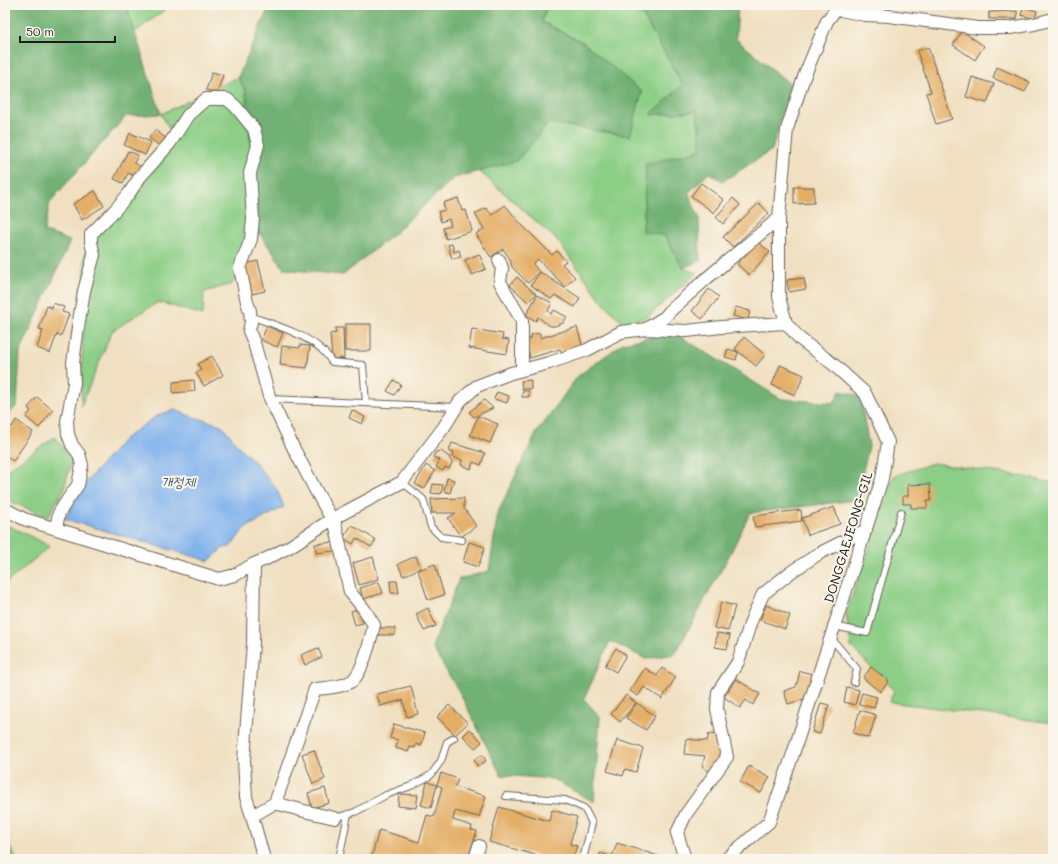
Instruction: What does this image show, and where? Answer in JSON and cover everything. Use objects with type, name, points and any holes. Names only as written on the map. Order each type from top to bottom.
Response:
[{"type":"street","name":"DONGGAEJEONG-GIL","points":[[726,859],[769,822],[793,754],[882,479],[888,442],[865,393],[833,364],[800,339],[786,323],[779,297],[779,218],[787,129],[804,77],[827,21],[836,9],[865,15],[889,16],[978,28],[1010,28],[1053,19]]},
{"type":"street","points":[[56,528],[59,514],[78,485],[82,465],[79,454],[72,445],[68,434],[67,422],[74,383],[73,363],[78,327],[84,291],[94,255],[91,234],[128,195],[140,177],[170,143],[188,115],[206,99],[227,99],[236,107],[254,129],[258,145],[250,173],[253,218],[251,239],[240,268],[250,316],[249,332],[254,343],[270,399],[316,491],[330,516],[334,518],[350,592],[364,609],[374,625],[361,667],[359,672],[352,680],[338,687],[315,689],[275,803],[252,816]]},
{"type":"street","points":[[646,328],[665,317],[670,310],[779,218]]},
{"type":"street","points":[[499,260],[502,268],[500,282],[522,321],[522,370]]},
{"type":"street","points":[[5,509],[24,518],[219,579],[235,575],[289,547],[334,518],[402,482],[444,427],[460,401],[477,386],[511,373],[550,363],[587,350],[621,332],[646,328],[687,331],[721,327],[786,323]]},
{"type":"street","points":[[685,859],[677,833],[686,814],[727,757],[717,709],[718,692],[738,662],[751,621],[763,594],[790,572],[820,553],[866,530]]},
{"type":"street","points":[[254,564],[253,643],[244,760],[246,798],[264,859]]},
{"type":"street","points":[[275,803],[335,818]]},
{"type":"street","points":[[475,859],[478,846]]},
{"type":"lane","points":[[250,316],[283,328],[307,339],[322,349],[332,362],[364,365],[366,403]]},
{"type":"lane","points":[[270,399],[456,407]]},
{"type":"lane","points":[[402,482],[423,499],[431,527],[441,537],[462,540]]},
{"type":"lane","points":[[834,626],[867,633],[901,512]]},
{"type":"lane","points":[[831,638],[857,669],[854,682]]},
{"type":"lane","points":[[335,818],[355,812],[386,795],[411,786],[431,775],[442,761],[447,742],[454,738]]},
{"type":"lane","points":[[506,796],[565,800],[584,808],[592,823],[583,859]]},
{"type":"lane","points":[[339,859],[348,814]]},
{"type":"green space","points":[[5,5],[126,5],[161,114],[126,116],[50,202],[44,231],[70,241],[20,352],[17,406],[5,417]]},
{"type":"green space","points":[[126,5],[171,5],[135,32]]},
{"type":"green space","points":[[270,5],[547,5],[542,22],[584,43],[642,92],[630,136],[549,123],[516,161],[454,178],[390,237],[343,275],[284,269],[259,232],[246,92],[238,77]]},
{"type":"green space","points":[[547,5],[637,5],[683,85],[651,115],[697,111],[700,150],[646,164],[665,236],[683,268],[697,273],[647,317],[624,323],[605,305],[557,240],[479,171],[516,160],[549,123],[630,135],[584,43],[542,22]]},
{"type":"green space","points":[[637,5],[738,5],[736,39],[790,84],[772,150],[723,181],[709,173],[688,193],[699,217],[700,261],[683,268],[665,236],[643,231],[646,164],[700,150],[697,111],[650,115],[683,85]]},
{"type":"green space","points":[[238,77],[246,92],[259,232],[232,284],[204,292],[203,315],[158,302],[112,331],[81,406],[85,253],[170,130],[161,114]]},
{"type":"green space","points":[[673,332],[781,399],[834,403],[840,391],[860,396],[869,446],[856,500],[750,513],[730,554],[675,654],[646,659],[610,641],[584,699],[600,717],[594,802],[553,779],[501,775],[461,695],[432,647],[459,579],[489,571],[498,512],[536,433],[578,376],[623,343]]},
{"type":"green space","points":[[55,437],[72,459],[64,489],[48,517],[14,503],[5,496],[5,471]]},
{"type":"green space","points":[[933,463],[1015,475],[1053,483],[1053,723],[889,702],[894,691],[851,647],[846,614],[894,476]]},
{"type":"green space","points":[[5,524],[50,546],[5,584]]},
{"type":"green space","points":[[5,838],[16,859],[5,859]]},
{"type":"water","name":"개정제","points":[[175,410],[221,425],[236,444],[254,461],[277,490],[284,507],[245,528],[230,547],[223,548],[209,561],[65,519],[84,485],[124,439],[158,415]]},
{"type":"building","points":[[1023,7],[1037,11],[1035,19],[1021,15]]},
{"type":"building","points":[[1017,11],[1017,19],[989,19],[989,12]]},
{"type":"building","points":[[962,31],[984,46],[975,60],[953,45]]},
{"type":"building","points":[[928,47],[952,119],[936,124],[926,93],[931,92],[917,51]]},
{"type":"building","points":[[997,67],[1030,82],[1025,92],[993,78]]},
{"type":"building","points":[[212,72],[223,75],[217,93],[206,90]]},
{"type":"building","points":[[972,77],[994,84],[987,103],[966,97]]},
{"type":"building","points":[[155,130],[167,139],[161,147],[149,138]]},
{"type":"building","points":[[130,133],[151,142],[145,155],[124,145]]},
{"type":"building","points":[[128,151],[138,155],[134,163],[142,167],[137,177],[128,173],[123,183],[114,179]]},
{"type":"building","points":[[701,183],[724,200],[714,213],[691,196]]},
{"type":"building","points":[[794,187],[814,187],[814,203],[794,204]]},
{"type":"building","points":[[95,191],[104,206],[82,220],[73,204]]},
{"type":"building","points":[[458,198],[462,211],[466,210],[472,231],[446,239],[443,228],[451,226],[449,219],[441,222],[438,212],[445,210],[443,203]]},
{"type":"building","points":[[733,198],[740,205],[723,224],[716,217]]},
{"type":"building","points":[[759,203],[769,213],[733,247],[723,237]]},
{"type":"building","points":[[505,205],[521,224],[552,255],[557,251],[566,261],[562,264],[575,277],[565,287],[538,259],[533,264],[539,272],[528,283],[512,267],[510,259],[503,249],[491,257],[476,234],[484,229],[475,214],[486,208],[492,215]]},
{"type":"building","points":[[758,242],[770,252],[749,275],[737,264]]},
{"type":"building","points":[[452,244],[454,252],[459,250],[461,257],[452,259],[448,245]]},
{"type":"building","points":[[479,254],[486,269],[472,275],[465,260]]},
{"type":"building","points":[[258,261],[265,291],[252,294],[245,264]]},
{"type":"building","points":[[540,272],[580,298],[575,307],[555,295],[551,299],[531,285]]},
{"type":"building","points":[[517,277],[536,294],[528,302],[510,285]]},
{"type":"building","points":[[804,278],[806,289],[789,292],[787,280]]},
{"type":"building","points":[[709,289],[719,297],[702,319],[692,311]]},
{"type":"building","points":[[537,295],[552,303],[548,311],[551,314],[554,310],[567,317],[563,323],[550,326],[538,317],[536,321],[526,315]]},
{"type":"building","points":[[53,303],[64,307],[62,312],[69,314],[61,336],[57,334],[50,353],[37,348],[43,330],[39,329],[47,306],[52,308]]},
{"type":"building","points":[[736,307],[750,311],[748,320],[733,316]]},
{"type":"building","points":[[345,324],[371,324],[371,351],[345,351]]},
{"type":"building","points":[[267,326],[283,333],[277,347],[261,340]]},
{"type":"building","points":[[577,327],[583,348],[563,354],[560,349],[530,358],[526,340],[531,339],[531,335],[540,333],[540,338]]},
{"type":"building","points":[[335,328],[343,328],[344,358],[332,359],[330,334],[336,333]]},
{"type":"building","points":[[472,329],[503,334],[502,339],[509,340],[507,354],[469,348]]},
{"type":"building","points":[[744,337],[765,355],[756,366],[735,349]]},
{"type":"building","points":[[300,345],[310,346],[307,368],[280,365],[282,346],[300,348]]},
{"type":"building","points":[[728,349],[738,352],[736,360],[725,357]]},
{"type":"building","points":[[212,356],[223,375],[204,386],[196,373],[201,370],[198,364]]},
{"type":"building","points":[[780,365],[804,375],[795,395],[772,385]]},
{"type":"building","points":[[194,380],[195,391],[173,393],[173,382]]},
{"type":"building","points":[[394,380],[401,385],[394,395],[387,391]]},
{"type":"building","points":[[531,380],[531,389],[522,389],[521,381]]},
{"type":"building","points":[[523,391],[529,391],[529,397],[522,397]]},
{"type":"building","points":[[497,392],[509,396],[507,403],[494,399]]},
{"type":"building","points":[[37,397],[53,410],[39,428],[26,417],[31,411],[28,408]]},
{"type":"building","points":[[484,400],[493,408],[474,417],[469,412]]},
{"type":"building","points":[[352,410],[365,417],[362,424],[349,418]]},
{"type":"building","points":[[478,416],[498,424],[490,443],[470,435]]},
{"type":"building","points":[[16,420],[33,432],[13,461],[5,456],[5,423],[12,427]]},
{"type":"building","points":[[452,443],[485,453],[481,465],[473,462],[471,469],[461,465],[462,460],[452,457],[454,453],[449,451]]},
{"type":"building","points":[[441,451],[449,457],[452,463],[449,469],[445,467],[443,471],[436,467],[440,460],[433,457],[436,452]]},
{"type":"building","points":[[426,465],[435,471],[424,489],[415,484]]},
{"type":"building","points":[[447,478],[454,480],[450,493],[444,491]]},
{"type":"building","points":[[433,484],[443,485],[441,494],[431,493]]},
{"type":"building","points":[[930,484],[931,501],[927,501],[927,508],[911,508],[911,504],[903,504],[903,496],[908,496],[908,485]]},
{"type":"building","points":[[464,498],[464,508],[476,526],[461,537],[448,518],[456,513],[432,513],[431,499]]},
{"type":"building","points":[[834,507],[840,524],[808,535],[802,518]]},
{"type":"building","points":[[801,510],[802,521],[755,527],[753,516]]},
{"type":"building","points":[[352,525],[376,540],[371,547],[356,538],[353,544],[343,538]]},
{"type":"building","points":[[335,542],[336,551],[316,553],[315,544]]},
{"type":"building","points":[[469,542],[485,547],[478,567],[463,562]]},
{"type":"building","points":[[416,556],[421,568],[403,576],[398,564]]},
{"type":"building","points":[[373,557],[379,579],[359,585],[353,563]]},
{"type":"building","points":[[435,564],[444,595],[428,600],[418,570]]},
{"type":"building","points":[[390,581],[397,581],[399,593],[391,593]]},
{"type":"building","points":[[379,582],[383,593],[363,599],[360,588]]},
{"type":"building","points":[[721,602],[735,606],[728,631],[714,628]]},
{"type":"building","points":[[766,605],[790,615],[785,629],[760,620]]},
{"type":"building","points":[[428,608],[436,626],[424,631],[416,614]]},
{"type":"building","points":[[359,609],[363,623],[355,625],[351,611]]},
{"type":"building","points":[[378,628],[395,628],[395,635],[378,635]]},
{"type":"building","points":[[717,633],[730,635],[727,649],[715,647]]},
{"type":"building","points":[[318,648],[322,657],[305,665],[301,655]]},
{"type":"building","points":[[616,648],[626,655],[616,672],[605,666]]},
{"type":"building","points":[[871,667],[889,681],[880,692],[863,678]]},
{"type":"building","points":[[645,668],[657,676],[662,668],[676,677],[662,699],[644,687],[638,696],[630,691]]},
{"type":"building","points":[[800,671],[813,674],[807,698],[788,704],[784,691],[796,687]]},
{"type":"building","points":[[736,679],[760,694],[753,705],[746,700],[740,708],[724,697]]},
{"type":"building","points":[[411,686],[418,714],[407,717],[403,700],[380,706],[377,694]]},
{"type":"building","points":[[847,687],[859,690],[855,705],[844,702]]},
{"type":"building","points":[[862,693],[877,697],[874,708],[859,704]]},
{"type":"building","points":[[626,695],[636,703],[620,722],[611,714]]},
{"type":"building","points":[[637,703],[655,716],[646,730],[626,718]]},
{"type":"building","points":[[821,703],[829,705],[820,734],[812,732]]},
{"type":"building","points":[[449,705],[468,723],[455,735],[437,717]]},
{"type":"building","points":[[860,710],[876,715],[869,738],[853,733]]},
{"type":"building","points":[[394,724],[425,733],[421,746],[416,744],[415,748],[410,747],[408,752],[396,748],[398,740],[390,738]]},
{"type":"building","points":[[470,729],[482,742],[475,748],[463,736]]},
{"type":"building","points":[[709,734],[720,735],[720,757],[709,771],[702,766],[705,756],[684,754],[686,739],[707,741]]},
{"type":"building","points":[[617,740],[643,748],[636,772],[625,769],[623,776],[607,771]]},
{"type":"building","points":[[314,750],[325,779],[313,784],[302,754]]},
{"type":"building","points":[[483,755],[486,761],[477,766],[474,759]]},
{"type":"building","points":[[749,766],[770,777],[761,793],[740,782]]},
{"type":"building","points":[[441,773],[458,779],[455,787],[486,796],[479,817],[455,811],[453,820],[472,826],[471,830],[477,831],[468,859],[371,859],[379,830],[419,842],[427,815],[434,817],[442,787],[437,785]]},
{"type":"building","points":[[427,782],[437,785],[431,808],[421,805]]},
{"type":"building","points":[[325,788],[329,803],[312,808],[308,793]]},
{"type":"building","points":[[399,794],[418,795],[416,808],[398,806]]},
{"type":"building","points":[[499,807],[549,821],[552,810],[577,817],[570,844],[577,846],[573,859],[550,859],[489,842]]},
{"type":"building","points":[[617,843],[668,859],[599,859],[600,853],[612,857]]}]
